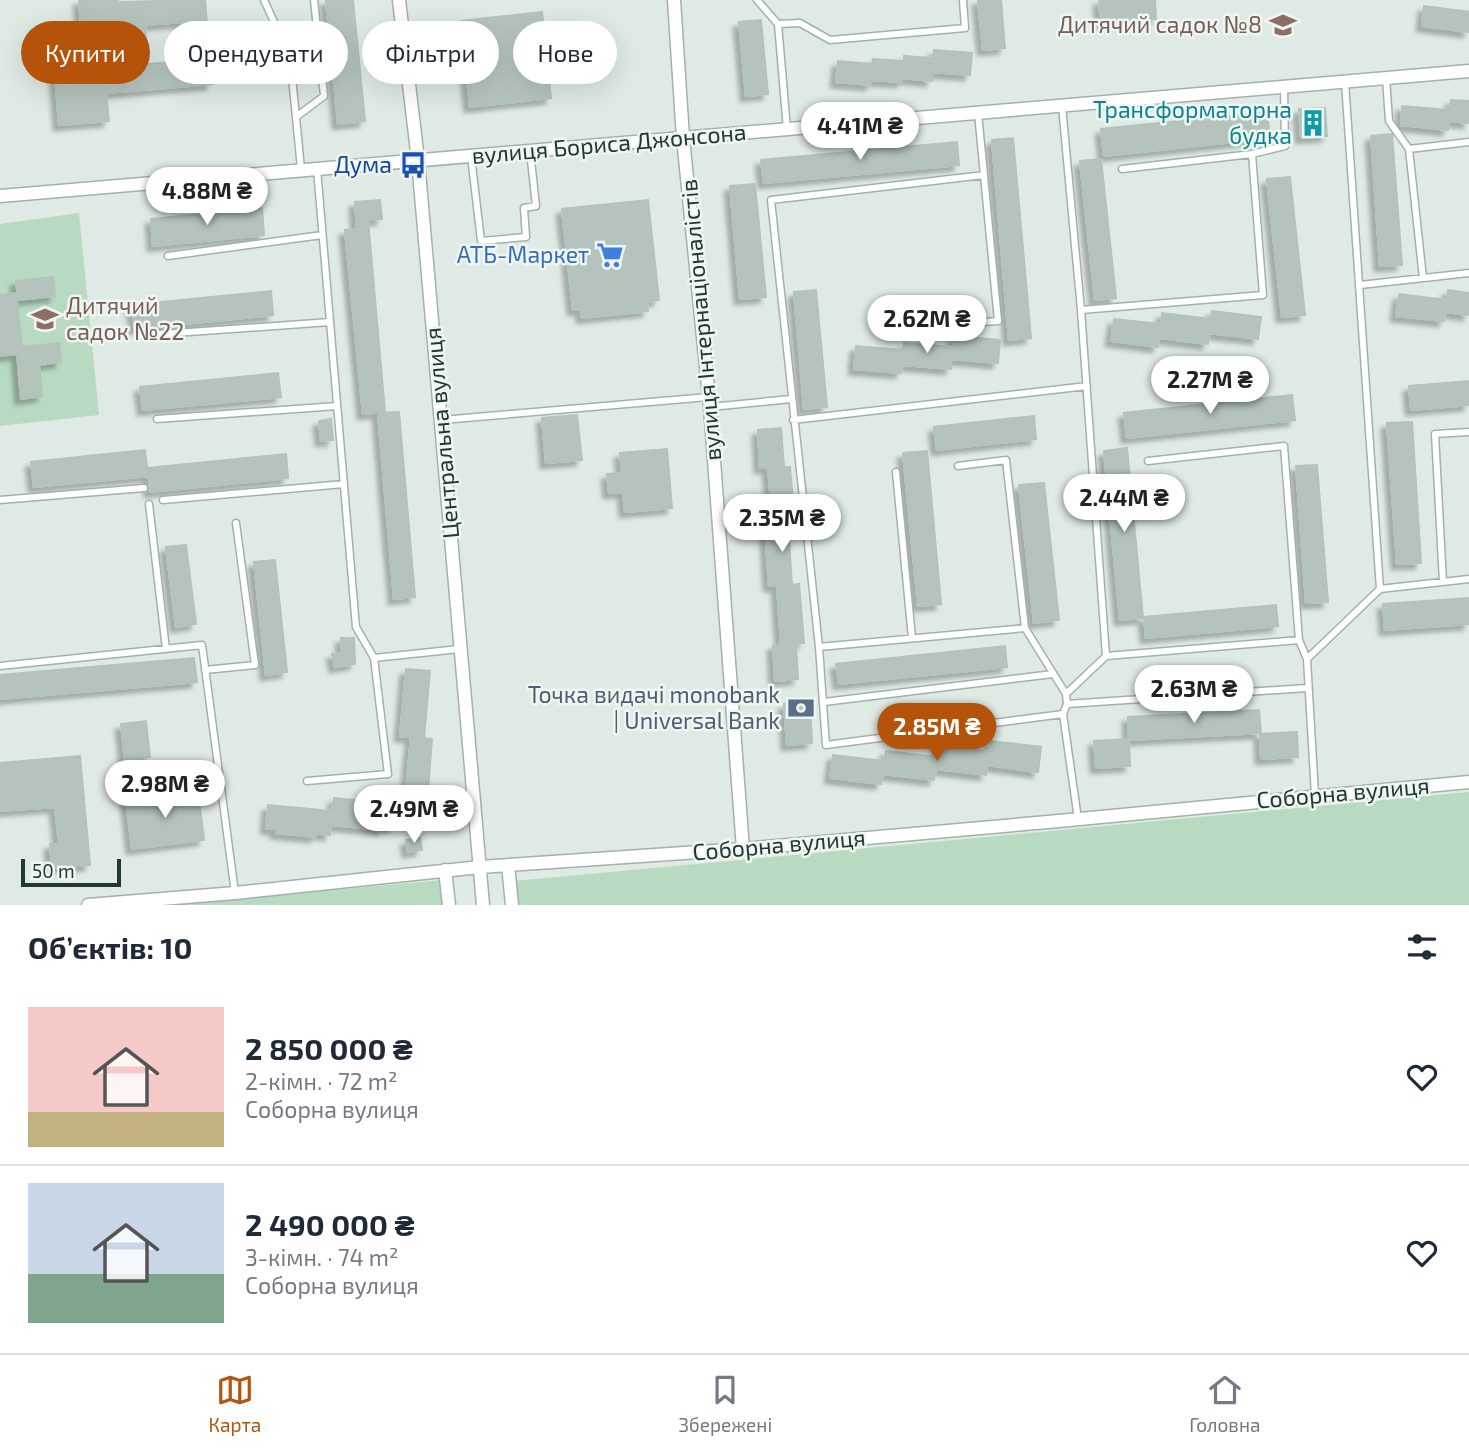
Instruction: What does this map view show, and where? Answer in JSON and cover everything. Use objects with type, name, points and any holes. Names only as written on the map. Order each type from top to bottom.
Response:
[{"type":"street","name":"Центральна вулиця","points":[[399,0],[418,160],[483,905]]},
{"type":"street","name":"вулиця Інтернаціоналістів","points":[[674,0],[683,138],[710,402],[743,849]]},
{"type":"street","name":"вулиця Бориса Джонсона","points":[[0,196],[1469,71]]},
{"type":"street","name":"Соборна вулиця","points":[[88,905],[235,893],[445,870],[743,849],[1469,782]]},
{"type":"street","points":[[508,865],[512,905]]},
{"type":"street","points":[[445,870],[449,905]]},
{"type":"lane","points":[[264,0],[290,57],[301,170]]},
{"type":"lane","points":[[296,117],[324,96],[314,0]]},
{"type":"lane","points":[[757,0],[778,24],[787,129]]},
{"type":"lane","points":[[778,24],[800,23],[830,40],[965,28],[963,0]]},
{"type":"lane","points":[[1386,78],[1390,121],[1409,149],[1423,278]]},
{"type":"lane","points":[[1345,82],[1380,589]]},
{"type":"lane","points":[[1122,169],[1252,154],[1285,146],[1284,87]]},
{"type":"lane","points":[[1062,106],[1081,310],[1106,656]]},
{"type":"lane","points":[[883,329],[998,321],[978,113]]},
{"type":"lane","points":[[1409,149],[1469,142]]},
{"type":"lane","points":[[471,156],[481,241],[526,237],[524,208],[536,206],[530,151]]},
{"type":"lane","points":[[1081,310],[1263,295],[1252,154]]},
{"type":"lane","points":[[307,781],[388,774],[374,658],[356,627],[317,169]]},
{"type":"lane","points":[[984,175],[771,200],[819,646],[826,745],[1063,714]]},
{"type":"lane","points":[[168,256],[323,235]]},
{"type":"lane","points":[[1360,285],[1469,273]]},
{"type":"lane","points":[[147,335],[330,322]]},
{"type":"lane","points":[[793,420],[1087,386]]},
{"type":"lane","points":[[442,420],[791,399]]},
{"type":"lane","points":[[157,419],[337,406]]},
{"type":"lane","points":[[1443,582],[1435,434],[1469,432]]},
{"type":"lane","points":[[1147,461],[1284,446],[1299,640],[1307,659],[1315,795]]},
{"type":"lane","points":[[958,466],[1006,460],[1025,628],[1066,694],[1067,704],[1063,714],[1078,820]]},
{"type":"lane","points":[[896,472],[912,638]]},
{"type":"lane","points":[[163,500],[344,484]]},
{"type":"lane","points":[[0,500],[144,488]]},
{"type":"lane","points":[[149,504],[166,649]]},
{"type":"lane","points":[[205,670],[255,665],[236,523]]},
{"type":"lane","points":[[1307,659],[1380,589],[1469,579]]},
{"type":"lane","points":[[819,646],[1025,628]]},
{"type":"lane","points":[[1066,694],[1106,656],[1299,640]]},
{"type":"lane","points":[[0,666],[202,645],[235,893]]},
{"type":"lane","points":[[374,658],[459,649]]},
{"type":"lane","points":[[824,702],[1053,674]]},
{"type":"lane","points":[[1067,704],[1307,688]]},
{"type":"green space","name":"Дитячий садок №22","points":[[79,213],[99,415],[0,426],[0,224]]},
{"type":"green space","points":[[1469,792],[1469,905],[516,905],[514,881]]},
{"type":"green space","points":[[442,880],[444,905],[174,905]]},
{"type":"building","points":[[79,0],[205,0],[207,21],[164,21],[164,23],[150,25],[150,21],[81,21]]},
{"type":"building","points":[[326,0],[353,0],[365,121],[338,124],[334,84],[348,84],[348,21],[328,21]]},
{"type":"building","points":[[978,0],[1001,0],[1005,48],[983,50]]},
{"type":"building","points":[[1099,0],[1155,0],[1156,19],[1101,25]]},
{"type":"building","points":[[1424,6],[1469,12],[1469,32],[1422,26]]},
{"type":"building","points":[[542,12],[543,21],[513,21],[513,84],[550,84],[551,98],[470,107],[468,84],[499,84],[499,21],[461,21]]},
{"type":"building","points":[[761,20],[768,94],[746,96],[739,22]]},
{"type":"building","points":[[934,50],[972,53],[970,75],[932,72],[932,81],[902,78],[902,82],[871,80],[871,85],[836,82],[838,61],[872,64],[873,59],[904,61],[904,56],[933,58]]},
{"type":"building","points":[[164,63],[164,84],[212,84],[106,93],[109,121],[59,125],[56,84],[150,84],[150,64]]},
{"type":"building","points":[[1451,100],[1469,101],[1469,123],[1449,121],[1448,130],[1401,125],[1402,106],[1450,110]]},
{"type":"building","name":"Трансформаторна будка","points":[[1325,108],[1327,136],[1301,138],[1299,109]]},
{"type":"building","points":[[1267,112],[1270,138],[1104,156],[1101,129]]},
{"type":"building","points":[[1392,134],[1402,265],[1380,266],[1371,136]]},
{"type":"building","points":[[1013,138],[1031,338],[1009,340],[992,140]]},
{"type":"building","points":[[957,142],[959,165],[764,183],[761,160]]},
{"type":"building","points":[[1101,159],[1116,298],[1095,300],[1080,161]]},
{"type":"building","points":[[1290,177],[1305,315],[1282,317],[1267,179]]},
{"type":"building","points":[[755,184],[766,297],[740,299],[730,186]]},
{"type":"building","points":[[380,200],[382,219],[368,220],[385,412],[363,414],[345,230],[357,229],[355,202]]},
{"type":"building","name":"АТБ-Маркет","points":[[648,200],[659,300],[647,302],[648,311],[582,318],[581,309],[573,310],[562,209]]},
{"type":"building","points":[[262,208],[264,235],[153,246],[151,219]]},
{"type":"building","points":[[53,277],[55,296],[18,300],[16,281]]},
{"type":"building","points":[[816,290],[827,407],[804,409],[794,292]]},
{"type":"building","points":[[1448,290],[1469,293],[1469,315],[1446,312],[1444,321],[1396,316],[1399,294],[1447,300]]},
{"type":"building","points":[[271,291],[273,315],[135,329],[132,305]]},
{"type":"building","points":[[16,293],[22,347],[59,343],[61,362],[39,365],[42,396],[21,399],[17,354],[0,356],[0,295]]},
{"type":"building","points":[[1212,311],[1261,317],[1258,339],[1209,333],[1208,344],[1159,338],[1158,347],[1111,341],[1114,319],[1161,324],[1162,313],[1211,319]]},
{"type":"building","points":[[953,336],[1000,340],[998,363],[951,359],[951,369],[902,365],[901,373],[854,369],[856,346],[903,350],[904,343],[953,347]]},
{"type":"building","points":[[278,373],[281,397],[143,410],[140,387]]},
{"type":"building","points":[[1469,381],[1469,405],[1411,410],[1409,386]]},
{"type":"building","points":[[1292,395],[1295,420],[1127,438],[1124,413]]},
{"type":"building","points":[[399,412],[415,597],[394,599],[378,413]]},
{"type":"building","points":[[577,415],[582,460],[546,463],[542,418]]},
{"type":"building","points":[[1034,416],[1036,439],[937,450],[934,427]]},
{"type":"building","points":[[331,419],[333,440],[321,441],[319,421]]},
{"type":"building","points":[[1412,422],[1421,563],[1397,564],[1387,423]]},
{"type":"building","points":[[781,428],[784,467],[790,467],[795,526],[788,527],[792,585],[799,584],[804,643],[796,643],[798,679],[775,681],[773,645],[781,645],[777,586],[769,586],[765,527],[773,526],[768,467],[760,468],[758,430]]},
{"type":"building","points":[[1127,448],[1143,618],[1120,620],[1104,451]]},
{"type":"building","points":[[667,449],[672,508],[625,512],[623,492],[609,493],[607,474],[622,473],[620,453]]},
{"type":"building","points":[[145,450],[148,476],[34,487],[31,462]]},
{"type":"building","points":[[927,451],[941,604],[918,606],[903,453]]},
{"type":"building","points":[[286,454],[288,478],[150,492],[148,468]]},
{"type":"building","points":[[1317,465],[1328,602],[1306,603],[1296,466]]},
{"type":"building","points":[[1044,483],[1059,620],[1034,623],[1019,485]]},
{"type":"building","points":[[186,545],[196,624],[176,627],[166,547]]},
{"type":"building","points":[[275,560],[287,672],[266,675],[254,562]]},
{"type":"building","points":[[1469,598],[1469,624],[1385,630],[1383,604]]},
{"type":"building","points":[[1276,605],[1278,626],[1146,638],[1144,617]]},
{"type":"building","points":[[341,638],[354,638],[355,664],[335,667],[332,654],[342,653]]},
{"type":"building","points":[[1005,646],[1007,667],[839,684],[836,664]]},
{"type":"building","points":[[194,658],[197,682],[0,699],[0,675]]},
{"type":"building","points":[[406,669],[430,671],[424,738],[432,739],[427,803],[405,801],[411,737],[400,736]]},
{"type":"building","points":[[810,702],[812,743],[787,745],[784,704]]},
{"type":"building","points":[[1259,710],[1261,733],[1129,740],[1128,717]]},
{"type":"building","points":[[146,721],[150,757],[125,760],[121,724]]},
{"type":"building","points":[[1297,732],[1298,757],[1261,759],[1260,734]]},
{"type":"building","points":[[1129,739],[1130,766],[1096,768],[1094,741]]},
{"type":"building","points":[[990,741],[1041,747],[1038,772],[987,765],[986,775],[936,769],[934,780],[883,774],[881,784],[830,778],[833,755],[884,761],[886,751],[937,757],[939,745],[989,751]]},
{"type":"building","points":[[80,756],[90,865],[52,868],[50,844],[59,844],[55,807],[0,811],[0,763]]},
{"type":"building","points":[[198,792],[204,840],[132,849],[126,800]]},
{"type":"building","points":[[334,798],[397,804],[394,827],[383,826],[383,830],[331,825],[330,835],[316,833],[315,837],[276,833],[276,829],[266,828],[268,805],[332,811]]},
{"type":"building","points":[[420,838],[422,850],[408,852],[406,840]]},
{"type":"place","name":"Дитячий садок №8","points":[[1283,25]]},
{"type":"place","name":"Трансформаторна будка","points":[[1313,123]]},
{"type":"place","name":"Дума","points":[[413,165]]},
{"type":"place","name":"АТБ-Маркет","points":[[610,255]]},
{"type":"place","name":"Дитячий садок №22","points":[[45,319]]},
{"type":"place","name":"Точка видачі monobank | Universal Bank","points":[[801,708]]}]
